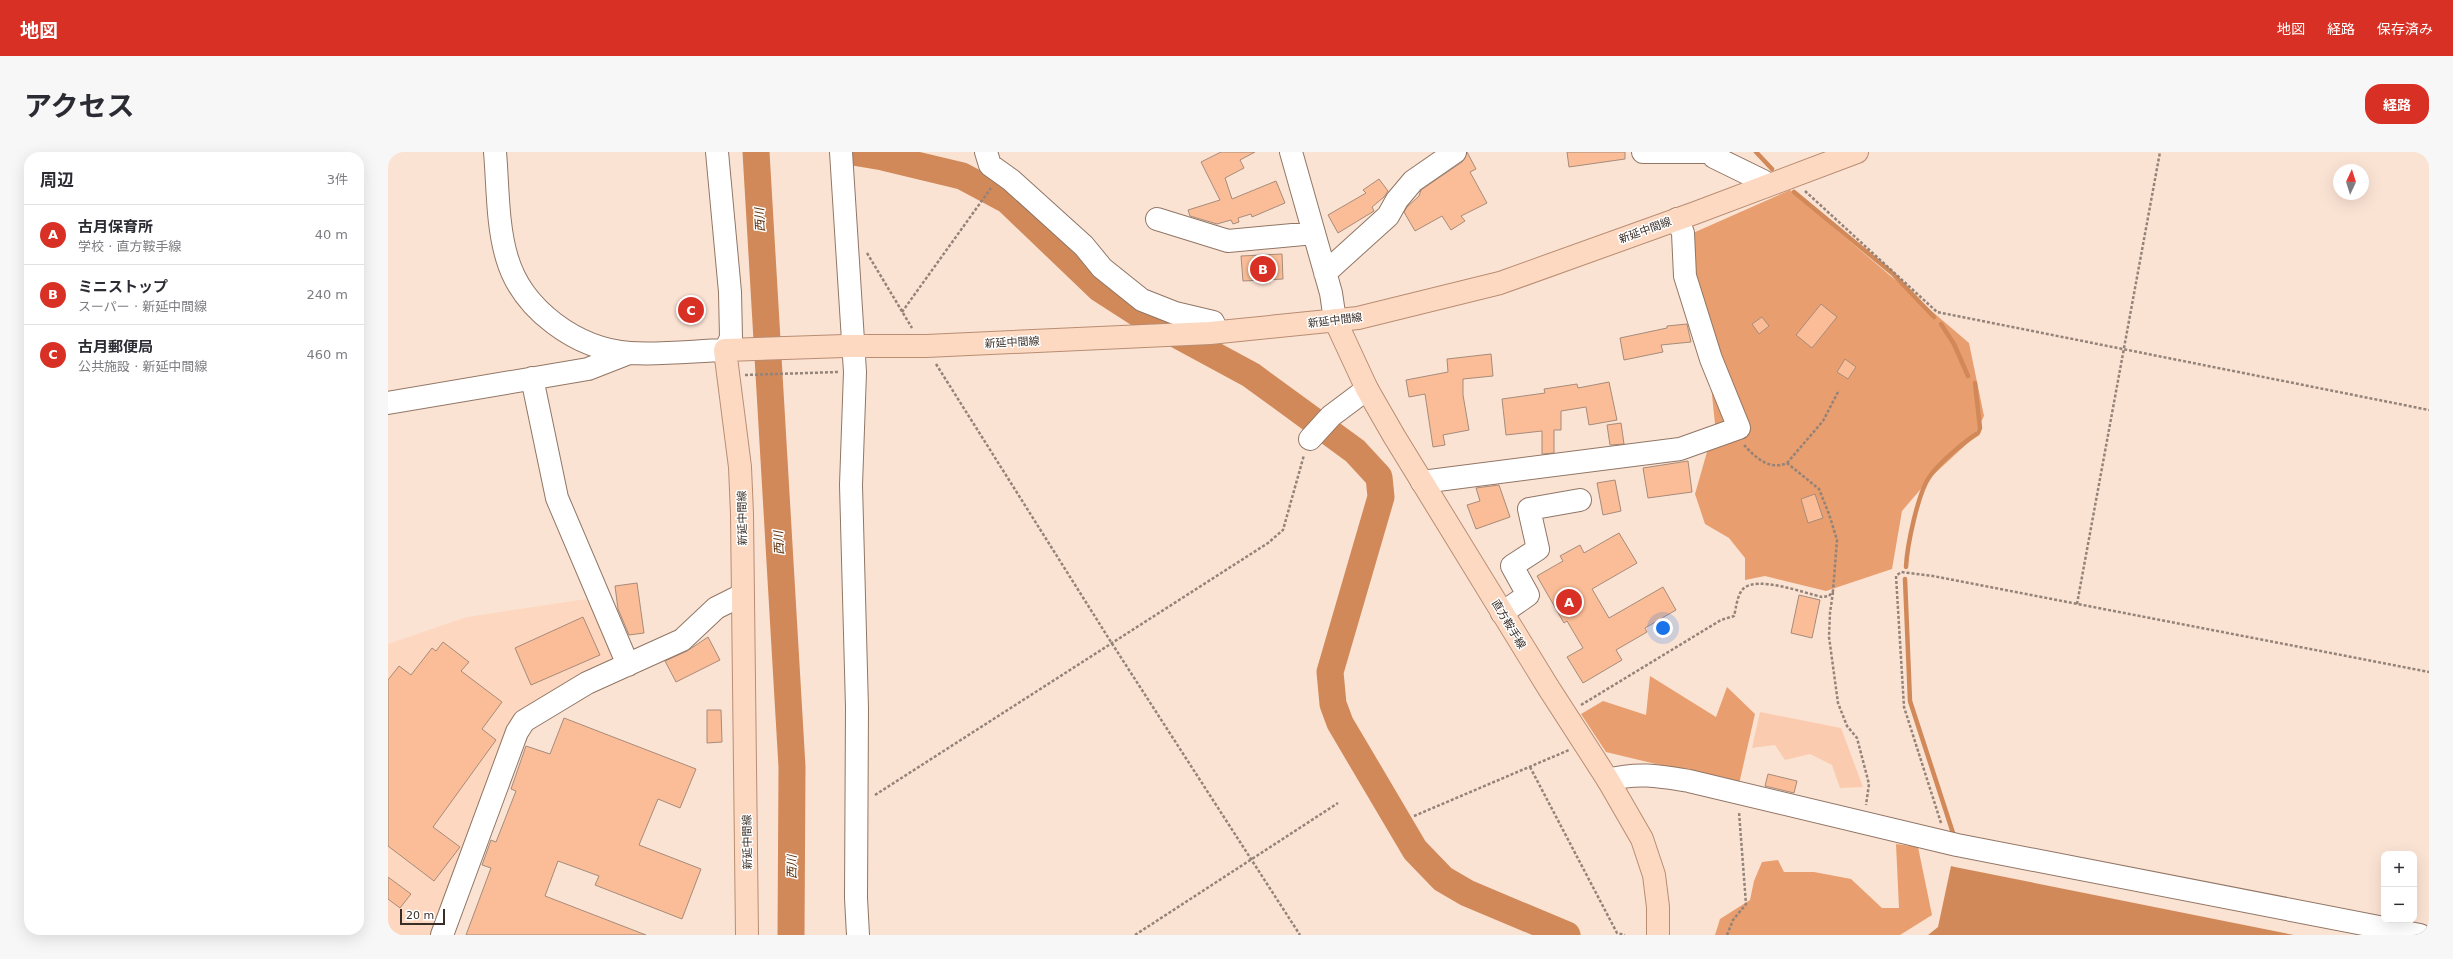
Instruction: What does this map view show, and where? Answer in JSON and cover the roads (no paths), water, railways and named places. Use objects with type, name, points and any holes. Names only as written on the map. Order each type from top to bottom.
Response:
[{"type":"main road","name":"新延中間線","points":[[747,935],[740,467],[724,350],[849,346],[926,346],[1214,332],[1358,318],[1500,283],[1856,152]]},
{"type":"main road","name":"直方鞍手線","points":[[1335,320],[1367,389],[1422,482],[1584,744],[1608,780],[1642,839],[1654,875],[1658,901],[1658,935]]},
{"type":"street","points":[[496,152],[500,218],[507,258],[521,289],[551,322],[595,347],[630,353],[724,350],[731,338],[730,292],[717,152]]},
{"type":"street","points":[[841,152],[846,231],[849,346],[858,802],[856,898],[858,935]]},
{"type":"street","points":[[986,152],[990,165],[1011,180],[1084,246],[1102,268],[1121,285],[1142,300],[1175,312],[1213,322],[1214,332]]},
{"type":"street","points":[[1291,152],[1325,273],[1335,320]]},
{"type":"street","points":[[1325,273],[1388,216],[1397,200],[1413,181],[1455,152]]},
{"type":"street","points":[[1643,152],[1710,152],[1714,157],[1763,181],[1767,185]]},
{"type":"street","points":[[1157,219],[1228,241],[1314,233]]},
{"type":"street","points":[[1422,482],[1680,449],[1739,428],[1711,359],[1685,276],[1683,233],[1677,219]]},
{"type":"street","points":[[388,403],[588,369],[630,353]]},
{"type":"street","points":[[532,378],[557,498],[628,665]]},
{"type":"street","points":[[1310,439],[1331,416],[1367,389]]},
{"type":"street","points":[[1502,612],[1528,595],[1512,566],[1538,550],[1529,509],[1580,500]]},
{"type":"street","points":[[442,935],[517,732],[524,721],[587,683],[682,640],[716,608],[742,595]]},
{"type":"street","points":[[1608,780],[1624,775],[1648,774],[1740,793],[1941,842],[2420,935]]},
{"type":"waterway","name":"西川","points":[[756,152],[792,767],[791,935]]},
{"type":"waterway","points":[[853,152],[883,157],[962,176],[1007,200],[1100,289],[1142,316],[1251,375],[1355,451],[1379,477],[1381,497],[1330,672],[1333,704],[1340,723],[1415,850],[1443,879],[1467,893],[1567,935]]},
{"type":"waterway","points":[[1756,152],[1772,169]]},
{"type":"waterway","points":[[1794,192],[1892,273],[1934,317]]},
{"type":"waterway","points":[[1941,324],[1954,344],[1968,376]]},
{"type":"waterway","points":[[1906,567],[1908,546],[1917,506],[1930,476],[1959,447],[1978,433],[1980,428],[1975,383]]},
{"type":"waterway","points":[[1905,579],[1910,701],[1953,833]]},
{"type":"place","name":"ミニストップ","points":[[1263,269]]},
{"type":"place","name":"古月郵便局","points":[[691,310]]},
{"type":"place","name":"古月保育所","points":[[1569,602]]}]
